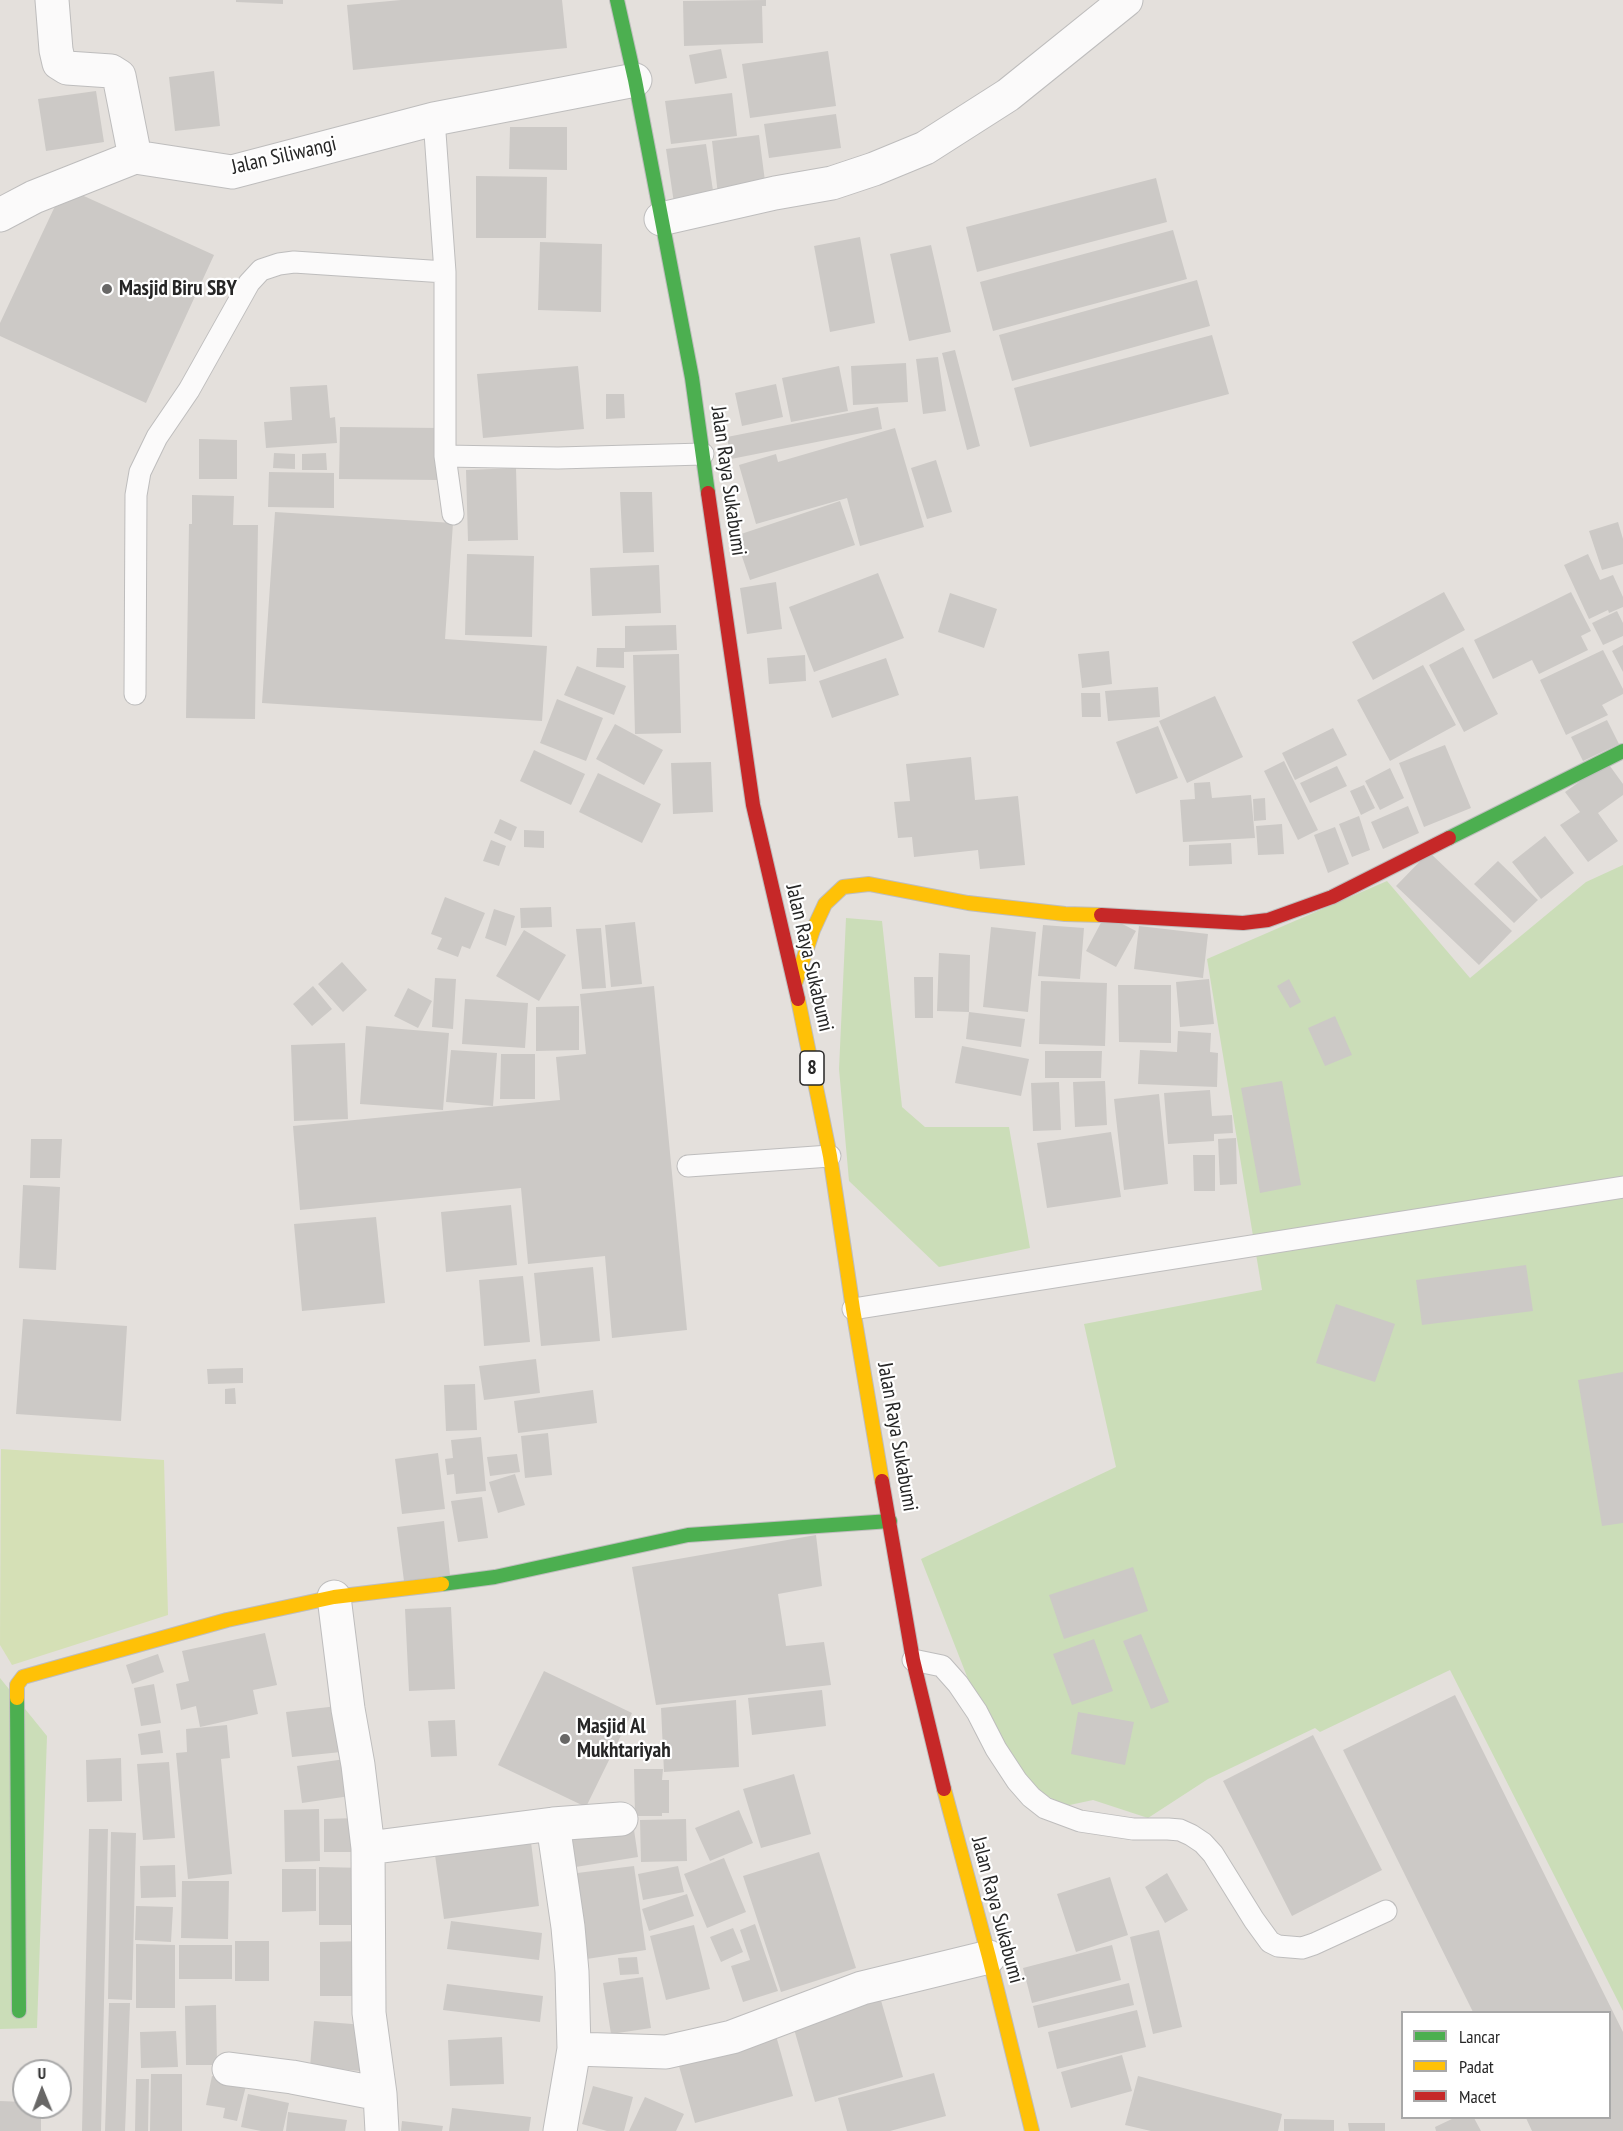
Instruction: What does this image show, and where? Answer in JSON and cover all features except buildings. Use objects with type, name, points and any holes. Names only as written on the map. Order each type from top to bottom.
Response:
[{"type":"main road","name":"Jalan Raya Sukabumi","points":[[617,0],[635,81],[692,378],[753,805],[795,984],[830,1156],[853,1309],[913,1660],[947,1803],[989,1957],[1032,2131]]},
{"type":"main road","points":[[795,984],[813,930],[825,904],[843,887],[869,884],[968,903],[1065,914],[1244,923],[1268,920],[1332,897],[1623,751]]},
{"type":"main road","points":[[19,2011],[17,1685],[23,1677],[227,1620],[334,1597],[495,1577],[688,1535],[890,1521]]},
{"type":"street","points":[[52,0],[59,63],[67,68],[111,71],[119,76],[135,158]]},
{"type":"street","points":[[661,219],[775,193],[832,183],[925,148],[1008,96],[1126,0]]},
{"type":"street","name":"Jalan Siliwangi","points":[[0,214],[34,196],[135,158],[232,172],[434,119],[635,81]]},
{"type":"street","points":[[334,1597],[368,1848],[369,2013],[380,2094],[382,2131]]},
{"type":"street","points":[[368,1848],[553,1824],[621,1818]]},
{"type":"street","points":[[553,1824],[569,1938],[574,2049],[560,2131]]},
{"type":"street","points":[[574,2049],[666,2052],[688,2048],[732,2037],[862,1988],[989,1957]]},
{"type":"street","points":[[229,2069],[292,2077],[380,2094]]},
{"type":"lane","points":[[434,119],[445,272],[445,456],[453,514]]},
{"type":"lane","points":[[135,694],[136,495],[140,472],[157,437],[189,390],[249,283],[261,270],[294,262],[445,272]]},
{"type":"lane","points":[[445,456],[558,458],[703,454]]},
{"type":"lane","points":[[688,1166],[830,1156]]},
{"type":"lane","points":[[853,1309],[1623,1187]]},
{"type":"lane","points":[[913,1660],[942,1666],[958,1684],[977,1712],[996,1749],[1017,1781],[1045,1808],[1080,1821],[1116,1827],[1174,1829],[1191,1835],[1203,1843],[1213,1854],[1270,1942],[1278,1946],[1302,1948],[1386,1911]]},
{"type":"green space","points":[[1623,865],[1623,2011],[1450,1670],[1320,1732],[1315,1728],[1208,1779],[1148,1818],[1093,1800],[1065,1806],[1004,1771],[921,1559],[1116,1467],[1084,1324],[1262,1290],[1207,959],[1387,881],[1470,978],[1586,882]]},
{"type":"green space","points":[[846,918],[882,921],[902,1107],[925,1127],[1009,1127],[1030,1248],[939,1267],[849,1181],[839,1069]]},
{"type":"green space","points":[[1,1449],[164,1460],[168,1615],[12,1665],[0,1645]]},
{"type":"green space","points":[[0,1678],[47,1736],[37,2028],[0,2029]]},
{"type":"traffic: fast","points":[[617,0],[635,80],[692,378],[708,493]]},
{"type":"traffic: fast","points":[[1449,838],[1623,751]]},
{"type":"traffic: fast","points":[[442,1584],[495,1577],[688,1535],[890,1521]]},
{"type":"traffic: fast","points":[[17,1698],[19,2011]]},
{"type":"traffic: slow","points":[[795,984],[813,930],[825,904],[843,887],[869,884],[968,903],[1065,914],[1101,915]]},
{"type":"traffic: slow","points":[[798,999],[830,1156],[882,1481]]},
{"type":"traffic: slow","points":[[17,1698],[17,1685],[23,1677],[227,1620],[334,1597],[442,1584]]},
{"type":"traffic: slow","points":[[944,1789],[1032,2131]]},
{"type":"traffic: jam","points":[[708,493],[753,805],[798,999]]},
{"type":"traffic: jam","points":[[1101,915],[1243,923],[1268,920],[1332,897],[1449,838]]},
{"type":"traffic: jam","points":[[882,1481],[913,1660],[944,1789]]},
{"type":"place","name":"Masjid Biru SBY","points":[[107,289]]},
{"type":"place","name":"Masjid Al Mukhtariyah","points":[[565,1739]]}]
